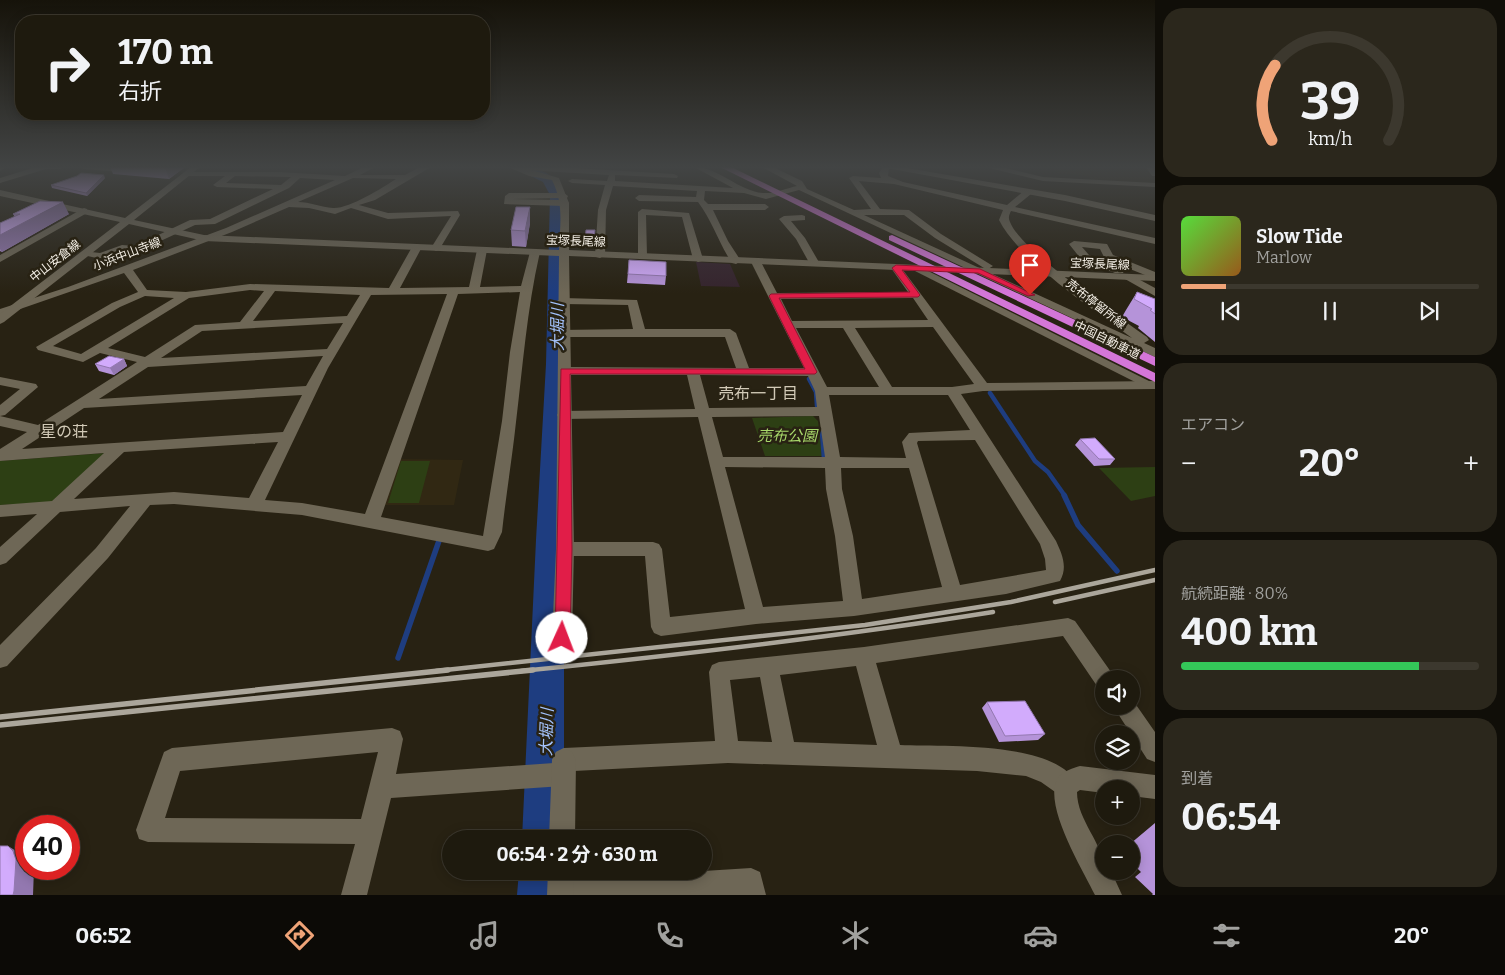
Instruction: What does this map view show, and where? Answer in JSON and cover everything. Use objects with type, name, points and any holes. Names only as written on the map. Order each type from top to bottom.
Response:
[{"type":"highway","name":"中国自動車道","points":[[807,209],[1154,384]]},
{"type":"highway","name":"中国自動車道","points":[[829,209],[1155,362]]},
{"type":"street","points":[[40,211],[44,209]]},
{"type":"street","name":"宝塚長尾線","points":[[72,209],[204,238],[1132,278],[1155,277]]},
{"type":"street","name":"中山安倉線","points":[[0,320],[142,209]]},
{"type":"street","points":[[87,253],[101,256],[122,248],[136,249],[193,222],[212,222],[238,209]]},
{"type":"street","name":"小浜中山寺線","points":[[0,313],[229,230],[279,209]]},
{"type":"street","points":[[325,209],[335,211],[343,209]]},
{"type":"street","points":[[362,209],[388,216],[455,213],[456,215],[436,248]]},
{"type":"street","points":[[559,209],[559,253],[563,301],[565,371],[565,549],[562,638]]},
{"type":"street","points":[[600,255],[602,209]]},
{"type":"street","points":[[708,209],[722,241],[736,261]]},
{"type":"street","points":[[845,209],[1155,351]]},
{"type":"street","points":[[876,209],[878,212]]},
{"type":"street","name":"売布停留所線","points":[[1008,209],[1006,210],[1004,219],[1007,227],[1026,249],[1155,351]]},
{"type":"street","points":[[1013,209],[1155,241]]},
{"type":"street","points":[[1110,209],[1155,218]]},
{"type":"street","points":[[0,259],[84,211]]},
{"type":"street","points":[[642,256],[642,212],[686,215],[698,259]]},
{"type":"street","points":[[851,212],[906,212],[938,236],[994,271]]},
{"type":"street","points":[[802,218],[784,219],[800,238],[815,264]]},
{"type":"street","points":[[1155,277],[1109,257],[1104,246],[1074,244],[1085,256],[1132,278],[1155,293]]},
{"type":"street","points":[[394,291],[417,248]]},
{"type":"street","points":[[474,290],[482,250]]},
{"type":"street","points":[[0,511],[174,498],[302,509],[488,544],[493,532],[509,421],[516,352],[526,289],[535,252]]},
{"type":"street","points":[[0,253],[11,254]]},
{"type":"street","points":[[756,262],[822,391],[833,462],[834,489],[844,536],[854,608]]},
{"type":"street","points":[[126,268],[144,293]]},
{"type":"street","points":[[896,268],[983,387]]},
{"type":"street","points":[[916,268],[1154,384]]},
{"type":"street","points":[[186,295],[83,358],[42,347],[116,305],[144,293],[186,295],[250,287],[367,292],[526,289]]},
{"type":"street","points":[[244,324],[272,288]]},
{"type":"street","points":[[371,521],[454,290]]},
{"type":"street","points":[[254,505],[332,352],[367,292]]},
{"type":"street","points":[[774,296],[916,295]]},
{"type":"street","points":[[563,301],[633,302],[640,333]]},
{"type":"street","points":[[1,456],[199,328],[352,318]]},
{"type":"street","points":[[789,325],[936,324]]},
{"type":"street","points":[[847,325],[888,391]]},
{"type":"street","points":[[563,333],[730,333],[744,372]]},
{"type":"street","points":[[98,349],[146,362],[332,352]]},
{"type":"street","points":[[565,371],[812,372]]},
{"type":"street","points":[[693,372],[756,616]]},
{"type":"street","points":[[0,381],[31,387],[0,412]]},
{"type":"street","points":[[822,391],[952,391],[983,387],[1154,384]]},
{"type":"street","points":[[81,405],[312,390]]},
{"type":"street","points":[[565,549],[653,549],[661,627],[756,616],[854,608],[953,594],[1054,576],[1056,573],[1052,553],[1047,541],[952,391]]},
{"type":"street","points":[[564,415],[825,411]]},
{"type":"street","points":[[0,420],[41,430]]},
{"type":"street","points":[[953,594],[909,442],[914,436],[979,435]]},
{"type":"street","points":[[1,456],[289,436]]},
{"type":"street","points":[[0,558],[119,448]]},
{"type":"street","points":[[716,462],[915,463]]},
{"type":"street","points":[[0,659],[102,553],[145,499]]},
{"type":"street","points":[[728,752],[719,672],[864,656],[1068,627],[1098,670]]},
{"type":"street","points":[[864,656],[891,755]]},
{"type":"street","points":[[768,666],[786,753]]},
{"type":"street","points":[[1130,715],[1155,751]]},
{"type":"street","points":[[354,895],[382,787],[392,739],[172,760],[148,830],[369,832]]},
{"type":"street","points":[[382,787],[728,752],[891,755],[977,759],[1026,764],[1049,773],[1066,786]]},
{"type":"street","points":[[554,771],[561,830]]},
{"type":"street","points":[[1109,895],[1069,812],[1065,796],[1066,786],[1070,780],[1080,778],[1155,787]]},
{"type":"street","points":[[561,887],[751,881],[753,895]]},
{"type":"shaded area","points":[[696,262],[730,264],[740,287],[701,286]]},
{"type":"shaded area","points":[[399,459],[463,460],[454,505],[384,505]]},
{"type":"green space","name":"売布公園","points":[[813,416],[818,421],[822,456],[765,456],[752,418]]},
{"type":"green space","points":[[107,453],[53,502],[0,505],[0,461]]},
{"type":"green space","points":[[401,461],[430,461],[419,503],[388,503]]},
{"type":"green space","points":[[1155,467],[1155,496],[1131,501],[1099,468]]},
{"type":"building","points":[[24,209],[50,209],[0,235],[0,223],[20,214],[13,214]]},
{"type":"building","points":[[516,209],[530,209],[525,231],[511,230]]},
{"type":"building","points":[[586,230],[595,230],[594,241],[585,241]]},
{"type":"building","points":[[629,260],[666,262],[666,276],[628,274]]},
{"type":"building","points":[[1137,292],[1155,299],[1155,314],[1150,310],[1152,309],[1134,299]]},
{"type":"building","points":[[109,356],[124,359],[110,368],[95,364]]},
{"type":"building","points":[[1095,438],[1115,459],[1099,459],[1080,439]]},
{"type":"building","points":[[1025,701],[1045,734],[1005,736],[987,702]]},
{"type":"building","points":[[0,846],[8,846],[13,851],[15,857],[14,891],[13,895],[0,895]]},
{"type":"waterway","name":"大堀川","points":[[543,830],[550,540],[557,364],[557,209]]},
{"type":"waterway","points":[[809,379],[816,392],[817,406]]},
{"type":"waterway","points":[[990,393],[1035,461],[1048,472],[1065,496]]},
{"type":"waterway","points":[[822,433],[824,459]]},
{"type":"waterway","points":[[1064,495],[1078,525],[1117,571]]},
{"type":"waterway","points":[[398,658],[440,538]]},
{"type":"waterway","name":"大堀川","points":[[539,895],[540,880]]},
{"type":"railway","points":[[436,671],[865,625],[1011,602],[1155,570]]},
{"type":"railway","points":[[1055,602],[1155,580]]},
{"type":"railway","points":[[521,671],[757,645],[993,612]]},
{"type":"railway","points":[[0,717],[448,670]]},
{"type":"railway","points":[[0,725],[533,670]]},
{"type":"district","name":"売布一丁目","points":[[758,393]]},
{"type":"district","name":"星の荘","points":[[64,431]]},
{"type":"route","points":[[562,638],[565,549],[565,371],[812,372],[774,296],[916,295],[896,268],[980,271],[1030,295]]}]
